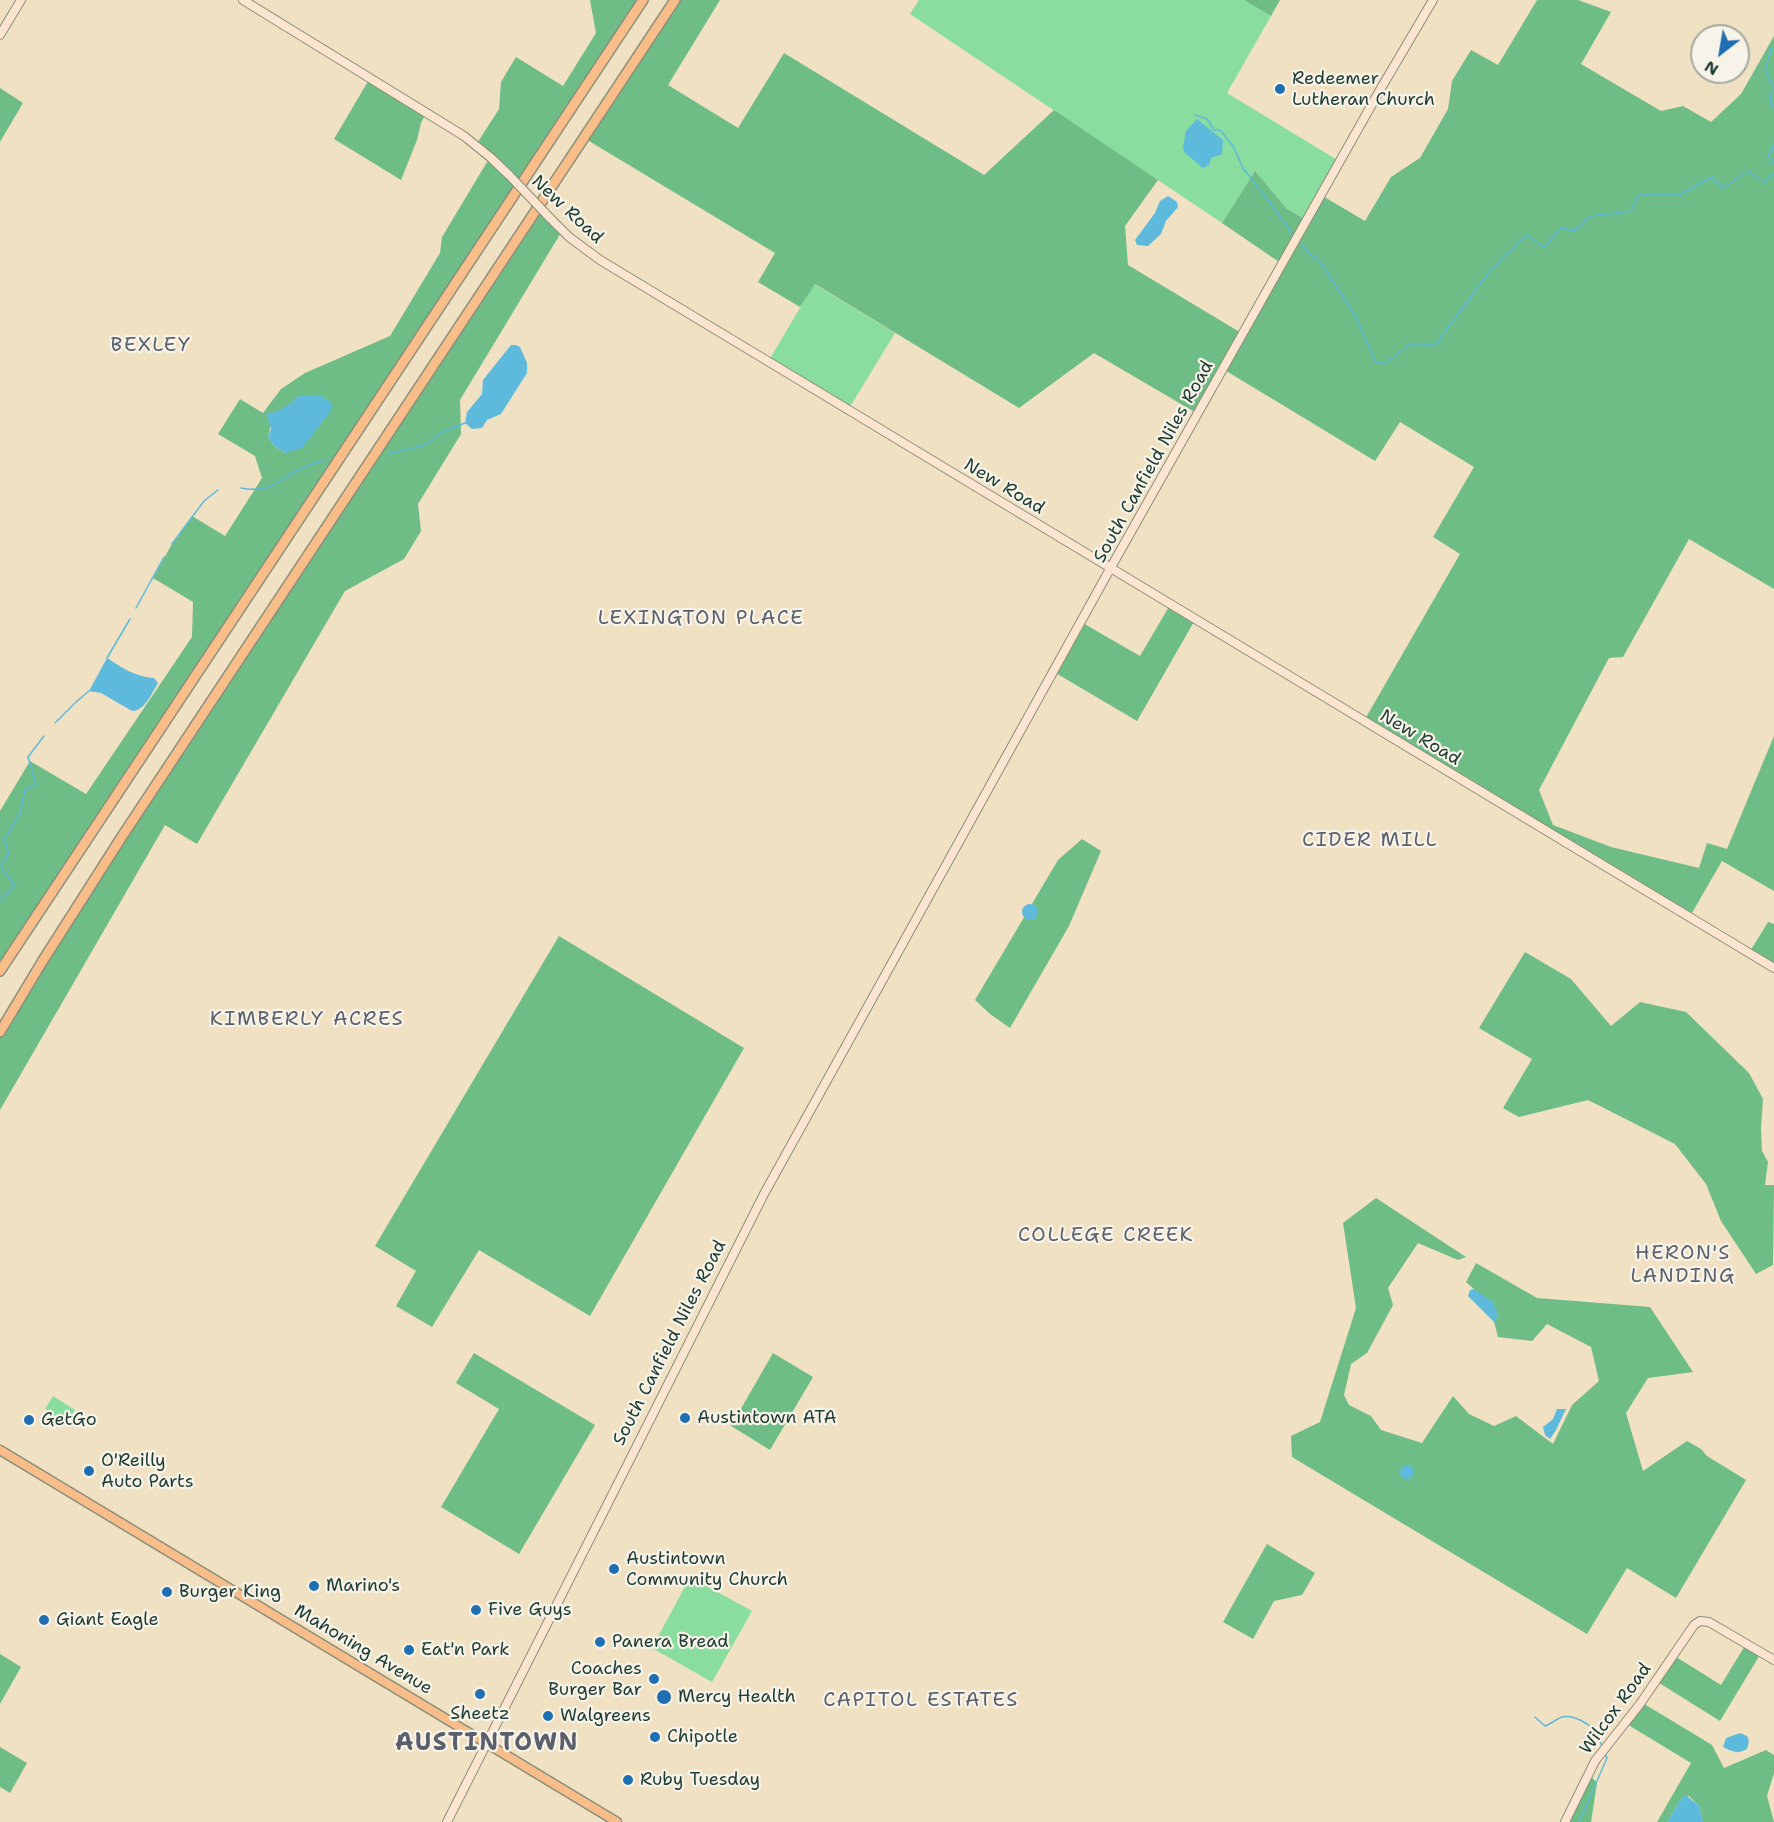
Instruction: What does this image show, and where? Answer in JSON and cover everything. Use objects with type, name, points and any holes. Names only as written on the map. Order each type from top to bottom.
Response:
[{"type":"highway","points":[[0,971],[643,0]]},
{"type":"highway","points":[[0,1032],[133,821],[675,0]]},
{"type":"main road","name":"Mahoning Avenue","points":[[0,1450],[617,1822]]},
{"type":"street","points":[[0,35],[21,0]]},
{"type":"street","name":"New Road","points":[[243,0],[464,136],[490,157],[569,237],[600,260],[1774,968]]},
{"type":"street","name":"South Canfield Niles Road","points":[[447,1822],[741,1236],[1110,569],[1432,0]]},
{"type":"street","name":"Wilcox Road","points":[[1565,1822],[1595,1761],[1640,1704],[1688,1631],[1701,1621],[1709,1622],[1774,1660]]},
{"type":"green space","points":[[590,0],[643,0],[0,971],[0,811],[30,761],[86,794],[192,637],[193,602],[153,578],[172,544],[192,516],[225,536],[262,478],[255,456],[218,434],[240,399],[263,413],[281,389],[305,373],[390,336],[440,253],[442,237],[490,157],[476,145],[499,109],[501,82],[516,57],[563,86],[596,33]],"holes":[[[299,396],[286,453],[274,446],[268,437],[272,414],[285,408]]]},
{"type":"green space","points":[[675,0],[720,0],[668,85],[738,128],[784,53],[984,175],[1054,110],[1158,180],[1125,226],[1128,265],[1243,334],[1282,264],[1222,223],[1255,171],[1287,209],[1306,220],[1321,195],[1365,221],[1391,177],[1420,158],[1448,109],[1452,81],[1471,50],[1498,65],[1537,0],[1578,0],[1611,12],[1581,64],[1661,111],[1683,106],[1711,122],[1741,94],[1747,84],[1750,84],[1750,78],[1774,36],[1774,589],[1689,539],[1623,657],[1609,658],[1539,790],[1553,825],[1611,847],[1699,868],[1707,843],[1727,849],[1774,736],[1774,891],[1722,861],[1689,918],[1364,721],[1460,554],[1433,537],[1474,467],[1400,422],[1375,461],[1223,369],[1198,414],[1094,353],[1019,408],[815,284],[800,307],[758,282],[775,253],[584,138]]},
{"type":"green space","points":[[919,0],[1244,0],[1271,16],[1227,93],[1339,161],[1306,220],[1287,209],[1255,171],[1222,223],[910,14]]},
{"type":"green space","points":[[1244,0],[1280,0],[1271,16]]},
{"type":"green space","points":[[370,78],[426,113],[401,180],[334,139]]},
{"type":"green space","points":[[0,88],[23,103],[0,142]]},
{"type":"green space","points":[[538,206],[562,231],[460,400],[461,434],[418,504],[421,531],[404,559],[345,591],[197,844],[165,825],[0,1110],[0,1032],[19,999]]},
{"type":"green space","points":[[814,284],[895,333],[848,410],[768,362]]},
{"type":"green space","points":[[1170,605],[1195,620],[1137,721],[1054,672],[1081,622],[1140,656]]},
{"type":"green space","points":[[1082,839],[1101,851],[1069,926],[1010,1028],[975,1000],[1058,860]]},
{"type":"green space","points":[[1768,922],[1774,924],[1774,968],[1749,953]]},
{"type":"green space","points":[[559,936],[744,1048],[590,1316],[479,1250],[432,1327],[396,1306],[416,1271],[375,1246]]},
{"type":"green space","points":[[1525,952],[1571,979],[1611,1026],[1640,1002],[1686,1012],[1749,1073],[1763,1099],[1762,1151],[1768,1162],[1765,1185],[1774,1185],[1773,1265],[1756,1274],[1721,1221],[1706,1184],[1675,1144],[1588,1100],[1519,1117],[1503,1108],[1532,1059],[1479,1028]]},
{"type":"green space","points":[[1376,1198],[1466,1257],[1458,1260],[1418,1243],[1388,1288],[1393,1305],[1367,1353],[1351,1364],[1344,1395],[1349,1405],[1371,1416],[1381,1430],[1422,1443],[1453,1396],[1469,1414],[1494,1426],[1516,1416],[1553,1444],[1572,1405],[1599,1381],[1591,1347],[1547,1324],[1532,1341],[1498,1337],[1494,1322],[1498,1315],[1466,1282],[1476,1263],[1537,1298],[1650,1307],[1693,1372],[1648,1378],[1626,1413],[1643,1471],[1687,1441],[1746,1480],[1676,1598],[1627,1568],[1587,1634],[1292,1457],[1291,1436],[1320,1422],[1356,1308],[1343,1223]]},
{"type":"green space","points":[[474,1353],[595,1425],[519,1554],[441,1507],[499,1409],[456,1383]]},
{"type":"green space","points":[[773,1353],[813,1377],[770,1450],[731,1426]]},
{"type":"green space","points":[[53,1396],[75,1410],[67,1423],[45,1409]]},
{"type":"green space","points":[[1267,1544],[1315,1573],[1302,1595],[1274,1601],[1253,1639],[1223,1622]]},
{"type":"green space","points":[[690,1577],[752,1611],[712,1682],[652,1648]]},
{"type":"green space","points":[[1746,1644],[1761,1653],[1720,1721],[1656,1681],[1673,1655],[1721,1685]]},
{"type":"green space","points":[[0,1654],[21,1667],[0,1704]]},
{"type":"green space","points":[[1641,1702],[1712,1745],[1724,1768],[1766,1750],[1774,1755],[1774,1773],[1767,1796],[1774,1822],[1703,1822],[1699,1806],[1689,1796],[1682,1798],[1667,1822],[1657,1822],[1691,1763],[1625,1723]]},
{"type":"green space","points":[[0,1747],[27,1763],[10,1793],[0,1787]]},
{"type":"green space","points":[[1588,1773],[1597,1783],[1591,1822],[1565,1822]]},
{"type":"water","points":[[1197,119],[1223,140],[1222,154],[1211,158],[1209,165],[1203,168],[1184,152],[1183,147],[1186,131]]},
{"type":"water","points":[[1168,196],[1177,202],[1178,207],[1166,221],[1161,234],[1148,246],[1137,245],[1135,240],[1155,213],[1160,201]]},
{"type":"water","points":[[511,345],[520,347],[527,363],[527,373],[501,414],[487,420],[482,428],[472,429],[465,423],[467,412],[482,394],[483,380]]},
{"type":"water","points":[[299,396],[321,396],[332,403],[330,412],[302,448],[286,453],[274,446],[268,437],[271,429],[266,413],[280,410]]},
{"type":"water","points":[[107,658],[135,674],[154,678],[158,683],[148,701],[141,708],[132,711],[101,693],[89,691]]},
{"type":"water","points":[[1027,904],[1033,904],[1038,912],[1036,918],[1027,920],[1022,915],[1022,909]]},
{"type":"water","points":[[1474,1289],[1493,1302],[1498,1316],[1494,1322],[1468,1296],[1470,1290]]},
{"type":"water","points":[[1557,1409],[1566,1409],[1550,1439],[1545,1435],[1543,1427],[1553,1419]]},
{"type":"water","points":[[1407,1465],[1412,1467],[1414,1472],[1412,1477],[1407,1479],[1402,1477],[1400,1472],[1402,1467]]},
{"type":"water","points":[[1740,1733],[1747,1736],[1749,1741],[1747,1749],[1735,1752],[1723,1747],[1726,1738]]},
{"type":"water","points":[[1686,1795],[1699,1806],[1703,1822],[1667,1822],[1682,1798]]},
{"type":"waterway","points":[[1774,50],[1771,49],[1765,70],[1772,84],[1770,105],[1774,108]]},
{"type":"waterway","points":[[1195,115],[1207,119],[1214,130],[1220,130],[1233,146],[1243,168],[1291,232]]},
{"type":"waterway","points":[[1774,145],[1768,155],[1774,164]]},
{"type":"waterway","points":[[1302,244],[1313,258],[1319,260],[1356,317],[1376,363],[1385,363],[1409,345],[1435,345],[1490,271],[1526,235],[1544,247],[1561,228],[1575,231],[1590,216],[1631,211],[1638,195],[1679,195],[1712,177],[1723,188],[1748,171],[1764,182],[1774,173]]},
{"type":"waterway","points":[[388,454],[425,445],[443,432],[465,423]]},
{"type":"waterway","points":[[241,488],[257,489],[269,486],[324,460]]},
{"type":"waterway","points":[[172,544],[204,501],[218,490]]},
{"type":"waterway","points":[[136,608],[164,557]]},
{"type":"waterway","points":[[107,658],[130,619]]},
{"type":"waterway","points":[[55,723],[89,691]]},
{"type":"waterway","points":[[0,900],[14,886],[1,866],[9,853],[4,840],[20,813],[25,790],[36,784],[28,757],[44,736]]},
{"type":"waterway","points":[[1535,1717],[1545,1726],[1566,1716],[1581,1720],[1597,1733],[1602,1747]]},
{"type":"waterway","points":[[1579,1822],[1607,1758],[1605,1754]]},
{"type":"place","name":"Redeemer Lutheran Church","points":[[1280,89]]},
{"type":"place","name":"Austintown ATA","points":[[685,1418]]},
{"type":"place","name":"GetGo","points":[[29,1420]]},
{"type":"place","name":"O'Reilly Auto Parts","points":[[89,1471]]},
{"type":"place","name":"Austintown Community Church","points":[[614,1569]]},
{"type":"place","name":"Marino's","points":[[314,1586]]},
{"type":"place","name":"Burger King","points":[[167,1592]]},
{"type":"place","name":"Five Guys","points":[[476,1610]]},
{"type":"place","name":"Giant Eagle","points":[[44,1620]]},
{"type":"place","name":"Panera Bread","points":[[600,1642]]},
{"type":"place","name":"Eat'n Park","points":[[409,1650]]},
{"type":"place","name":"Coaches Burger Bar","points":[[654,1679]]},
{"type":"place","name":"Sheetz","points":[[480,1694]]},
{"type":"place","name":"Mercy Health","points":[[664,1697]]},
{"type":"place","name":"Walgreens","points":[[548,1716]]},
{"type":"place","name":"Chipotle","points":[[655,1737]]},
{"type":"place","name":"Ruby Tuesday","points":[[628,1780]]},
{"type":"district","name":"BEXLEY","points":[[151,346]]},
{"type":"district","name":"LEXINGTON PLACE","points":[[701,619]]},
{"type":"district","name":"CIDER MILL","points":[[1370,841]]},
{"type":"district","name":"KIMBERLY ACRES","points":[[307,1020]]},
{"type":"district","name":"COLLEGE CREEK","points":[[1106,1236]]},
{"type":"district","name":"HERON'S LANDING","points":[[1683,1266]]},
{"type":"district","name":"CAPITOL ESTATES","points":[[921,1701]]},
{"type":"district","name":"AUSTINTOWN","points":[[487,1744]]}]
